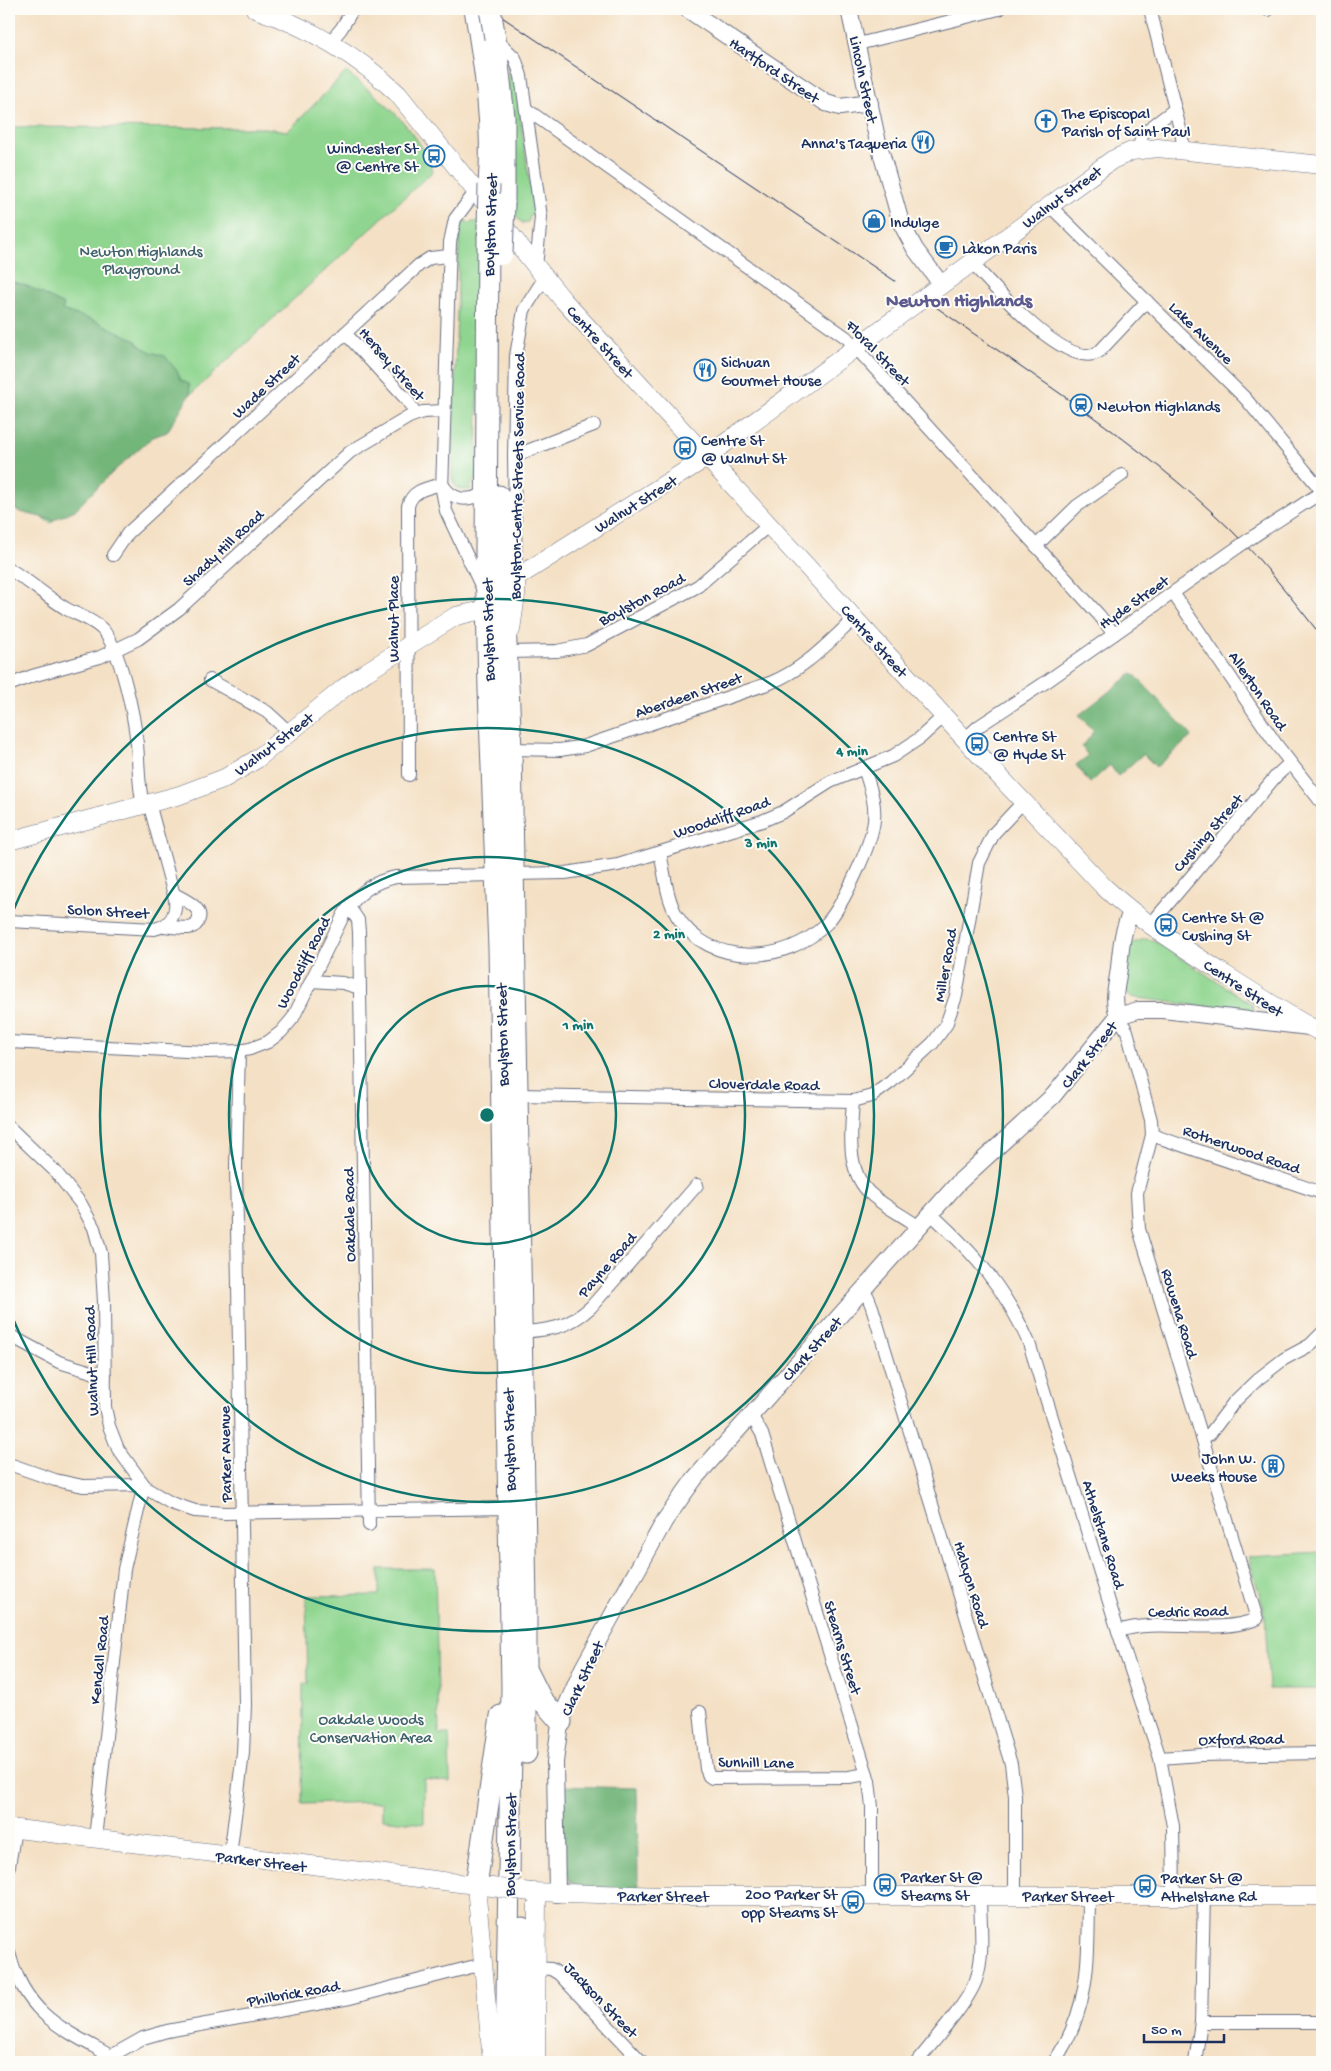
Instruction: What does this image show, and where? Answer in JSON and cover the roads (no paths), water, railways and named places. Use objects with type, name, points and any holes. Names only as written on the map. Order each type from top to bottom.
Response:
[{"type":"highway","name":"Boylston Street","points":[[481,14],[495,38],[504,117],[499,506],[508,652],[511,749],[505,874],[512,1725],[506,2062]]},
{"type":"highway","name":"Boylston Street","points":[[481,14],[491,164],[482,188],[488,236],[485,494],[487,603],[517,1095],[527,1671],[521,1955],[523,2062]]},
{"type":"highway","points":[[476,1886],[511,1647]]},
{"type":"highway","points":[[527,1671],[541,1699],[561,1722]]},
{"type":"main road","name":"Centre Street","points":[[255,9],[301,27],[330,42],[366,67],[398,94],[482,188],[540,272],[768,525],[1023,802],[1104,887],[1132,911],[1190,952],[1316,1030]]},
{"type":"main road","name":"Walnut Street","points":[[516,578],[706,457],[1109,161],[1139,149],[1158,148],[1322,164]]},
{"type":"main road","name":"Boylston-Centre Streets Service Road","points":[[508,652],[515,606],[516,578]]},
{"type":"main road","name":"Walnut Street","points":[[9,841],[191,792],[226,778],[246,767],[350,683],[456,616],[487,603]]},
{"type":"main road","name":"Parker Street","points":[[12,1828],[534,1893],[657,1896],[872,1894],[1322,1896]]},
{"type":"main road","name":"Boylston Street","points":[[476,1886],[492,2062]]},
{"type":"main road","name":"Boylston Street","points":[[534,1893],[536,2062]]},
{"type":"street","points":[[330,42],[341,29],[353,9]]},
{"type":"street","name":"Hartford Street","points":[[687,9],[826,103],[840,107],[870,103]]},
{"type":"street","name":"Lincoln Street","points":[[849,9],[877,138],[901,223],[915,249],[941,284]]},
{"type":"street","points":[[858,44],[999,9]]},
{"type":"street","points":[[1150,9],[1183,140],[1183,150]]},
{"type":"street","name":"Boylston-Centre Streets Service Road","points":[[495,38],[512,54],[518,63],[541,217],[540,272],[526,304],[520,325],[516,370],[514,456],[516,578]]},
{"type":"street","name":"Floral Street","points":[[526,109],[842,334],[856,347],[1099,615],[1114,634]]},
{"type":"street","points":[[1139,149],[1142,134],[1175,109]]},
{"type":"street","points":[[482,188],[455,218],[451,233],[442,498],[487,603]]},
{"type":"street","name":"Lake Avenue","points":[[1049,205],[1245,398],[1322,492]]},
{"type":"street","name":"Wade Street","points":[[113,555],[128,533],[419,265],[430,258],[449,256]]},
{"type":"street","points":[[971,262],[1000,293],[1049,337],[1065,349],[1084,356],[1097,354],[1147,301]]},
{"type":"street","name":"Hersey Street","points":[[345,333],[411,404],[416,414]]},
{"type":"street","name":"Shady Hill Road","points":[[9,686],[32,676],[115,651],[138,639],[179,610],[350,452],[370,438],[416,414],[444,411]]},
{"type":"street","points":[[514,456],[594,425]]},
{"type":"street","points":[[1036,546],[1077,506],[1122,475]]},
{"type":"street","points":[[442,484],[448,492],[460,500],[470,500],[485,494]]},
{"type":"street","name":"Walnut Place","points":[[409,775],[408,506],[416,493],[442,484]]},
{"type":"street","name":"Hyde Street","points":[[965,739],[978,726],[1298,506],[1322,492]]},
{"type":"street","name":"Boylston Road","points":[[508,652],[557,651],[587,645],[698,586],[768,525]]},
{"type":"street","name":"Solon Street","points":[[9,569],[64,607],[98,625],[108,637],[115,651],[135,728],[138,779],[174,894],[176,910],[172,919],[165,926],[154,929],[9,921]]},
{"type":"street","name":"Allerton Road","points":[[1173,593],[1290,763],[1322,804]]},
{"type":"street","name":"Aberdeen Street","points":[[511,749],[560,750],[585,746],[770,683],[789,675],[807,663],[854,618]]},
{"type":"street","points":[[210,680],[267,712],[290,733]]},
{"type":"street","name":"Woodcliff Road","points":[[9,1042],[206,1052],[250,1049],[268,1042],[281,1032],[293,1018],[349,907],[367,889],[389,878],[578,872],[618,865],[660,853],[772,816],[830,782],[884,761],[902,751],[929,731],[944,716]]},
{"type":"street","name":"Cushing Street","points":[[1151,924],[1276,776],[1290,763]]},
{"type":"street","points":[[660,853],[671,903],[678,917],[696,938],[721,951],[742,955],[773,952],[796,944],[819,930],[831,918],[842,901],[868,845],[875,811],[864,768]]},
{"type":"street","name":"Miller Road","points":[[853,1101],[872,1096],[890,1082],[933,1043],[946,1026],[956,996],[979,862],[994,833],[1023,802]]},
{"type":"street","points":[[165,926],[190,928],[199,920],[200,916],[197,908],[174,894]]},
{"type":"street","name":"Oakdale Road","points":[[349,907],[355,914],[359,926],[369,1525]]},
{"type":"street","name":"Clark Street","points":[[1118,1016],[1114,998],[1120,950],[1126,924],[1132,911]]},
{"type":"street","points":[[311,981],[343,983],[360,988]]},
{"type":"street","name":"Clark Street","points":[[561,1722],[570,1694],[583,1668],[668,1514],[695,1478],[974,1166],[1053,1096],[1118,1016],[1130,1011],[1156,1009],[1316,1030]]},
{"type":"street","name":"Rowena Road","points":[[1118,1016],[1130,1040],[1148,1104],[1152,1135],[1138,1184],[1136,1203],[1138,1220],[1257,1619]]},
{"type":"street","name":"Parker Avenue","points":[[230,1856],[243,1753],[245,1705],[236,1166],[239,1051]]},
{"type":"street","name":"Cloverdale Road","points":[[517,1095],[853,1101]]},
{"type":"street","points":[[853,1101],[850,1144],[855,1169],[861,1183],[878,1200],[919,1227]]},
{"type":"street","name":"Walnut Hill Road","points":[[9,1127],[55,1171],[81,1204],[94,1228],[100,1253],[104,1302],[105,1407],[109,1426],[118,1449],[147,1489],[171,1503],[195,1511],[241,1513],[509,1508]]},
{"type":"street","name":"Rotherwood Road","points":[[1152,1135],[1322,1193]]},
{"type":"street","name":"Payne Road","points":[[521,1332],[557,1328],[578,1318],[591,1307],[697,1185]]},
{"type":"street","name":"Athelstane Road","points":[[931,1214],[976,1257],[1004,1297],[1024,1331],[1036,1364],[1118,1631],[1160,1758],[1173,1826],[1174,1895]]},
{"type":"street","name":"Halcyon Road","points":[[862,1290],[868,1297],[872,1307],[1011,1764],[1014,1796],[1015,1895]]},
{"type":"street","points":[[1202,1438],[1210,1434],[1234,1402],[1258,1379],[1284,1359],[1310,1345],[1322,1333]]},
{"type":"street","points":[[9,1335],[59,1362],[105,1376]]},
{"type":"street","name":"Stearns Street","points":[[752,1415],[762,1434],[866,1774],[872,1807],[872,1894]]},
{"type":"street","points":[[9,1464],[55,1480],[83,1486],[144,1485]]},
{"type":"street","name":"Kendall Road","points":[[95,1839],[124,1569],[144,1485]]},
{"type":"street","name":"Cedric Road","points":[[1118,1631],[1135,1627],[1235,1626],[1257,1619]]},
{"type":"street","name":"Sunhill Lane","points":[[700,1712],[706,1769],[712,1778],[849,1777],[866,1774]]},
{"type":"street","points":[[557,1894],[555,1762],[561,1722]]},
{"type":"street","name":"Oxford Road","points":[[1160,1758],[1200,1755],[1322,1753]]},
{"type":"street","points":[[9,1866],[12,1828]]},
{"type":"street","points":[[917,2062],[968,1996],[976,1981],[981,1958],[980,1895]]},
{"type":"street","points":[[1054,2062],[1066,2042],[1075,2021],[1086,1981],[1088,1895]]},
{"type":"street","points":[[1195,2062],[1201,2022],[1204,1895]]},
{"type":"street","points":[[9,1953],[20,1981],[40,2013],[62,2029],[114,2059]]},
{"type":"street","name":"Philbrick Road","points":[[114,2059],[143,2038],[167,2031],[350,1998],[483,1964]]},
{"type":"street","name":"Jackson Street","points":[[536,1968],[551,1969],[559,1974],[642,2062]]},
{"type":"street","points":[[1201,2022],[1322,2022]]},
{"type":"tram line","points":[[490,9],[895,281]]},
{"type":"tram line","points":[[936,307],[1124,439],[1195,497],[1254,554],[1322,637]]},
{"type":"place","name":"The Episcopal Parish of Saint Paul","points":[[1046,121]]},
{"type":"place","name":"Anna's Taqueria","points":[[923,142]]},
{"type":"place","name":"Winchester St @ Centre St","points":[[434,156]]},
{"type":"place","name":"Indulge","points":[[874,221]]},
{"type":"place","name":"Làkon Paris","points":[[946,247]]},
{"type":"place","name":"Sichuan Gourmet House","points":[[705,370]]},
{"type":"place","name":"Newton Highlands","points":[[1081,405]]},
{"type":"place","name":"Centre St @ Walnut St","points":[[685,448]]},
{"type":"place","name":"Centre St @ Hyde St","points":[[977,744]]},
{"type":"place","name":"Centre St @ Cushing St","points":[[1166,925]]},
{"type":"place","name":"John W. Weeks House","points":[[1273,1466]]},
{"type":"place","name":"Parker St @ Stearns St","points":[[885,1885]]},
{"type":"place","name":"Parker St @ Athelstane Rd","points":[[1145,1886]]},
{"type":"place","name":"200 Parker St opp Stearns St","points":[[853,1902]]},
{"type":"district","name":"Newton Highlands","points":[[959,299]]},
{"type":"park label","name":"Newton Highlands Playground","points":[[141,259]]},
{"type":"park label","name":"Oakdale Woods Conservation Area","points":[[371,1727]]}]
